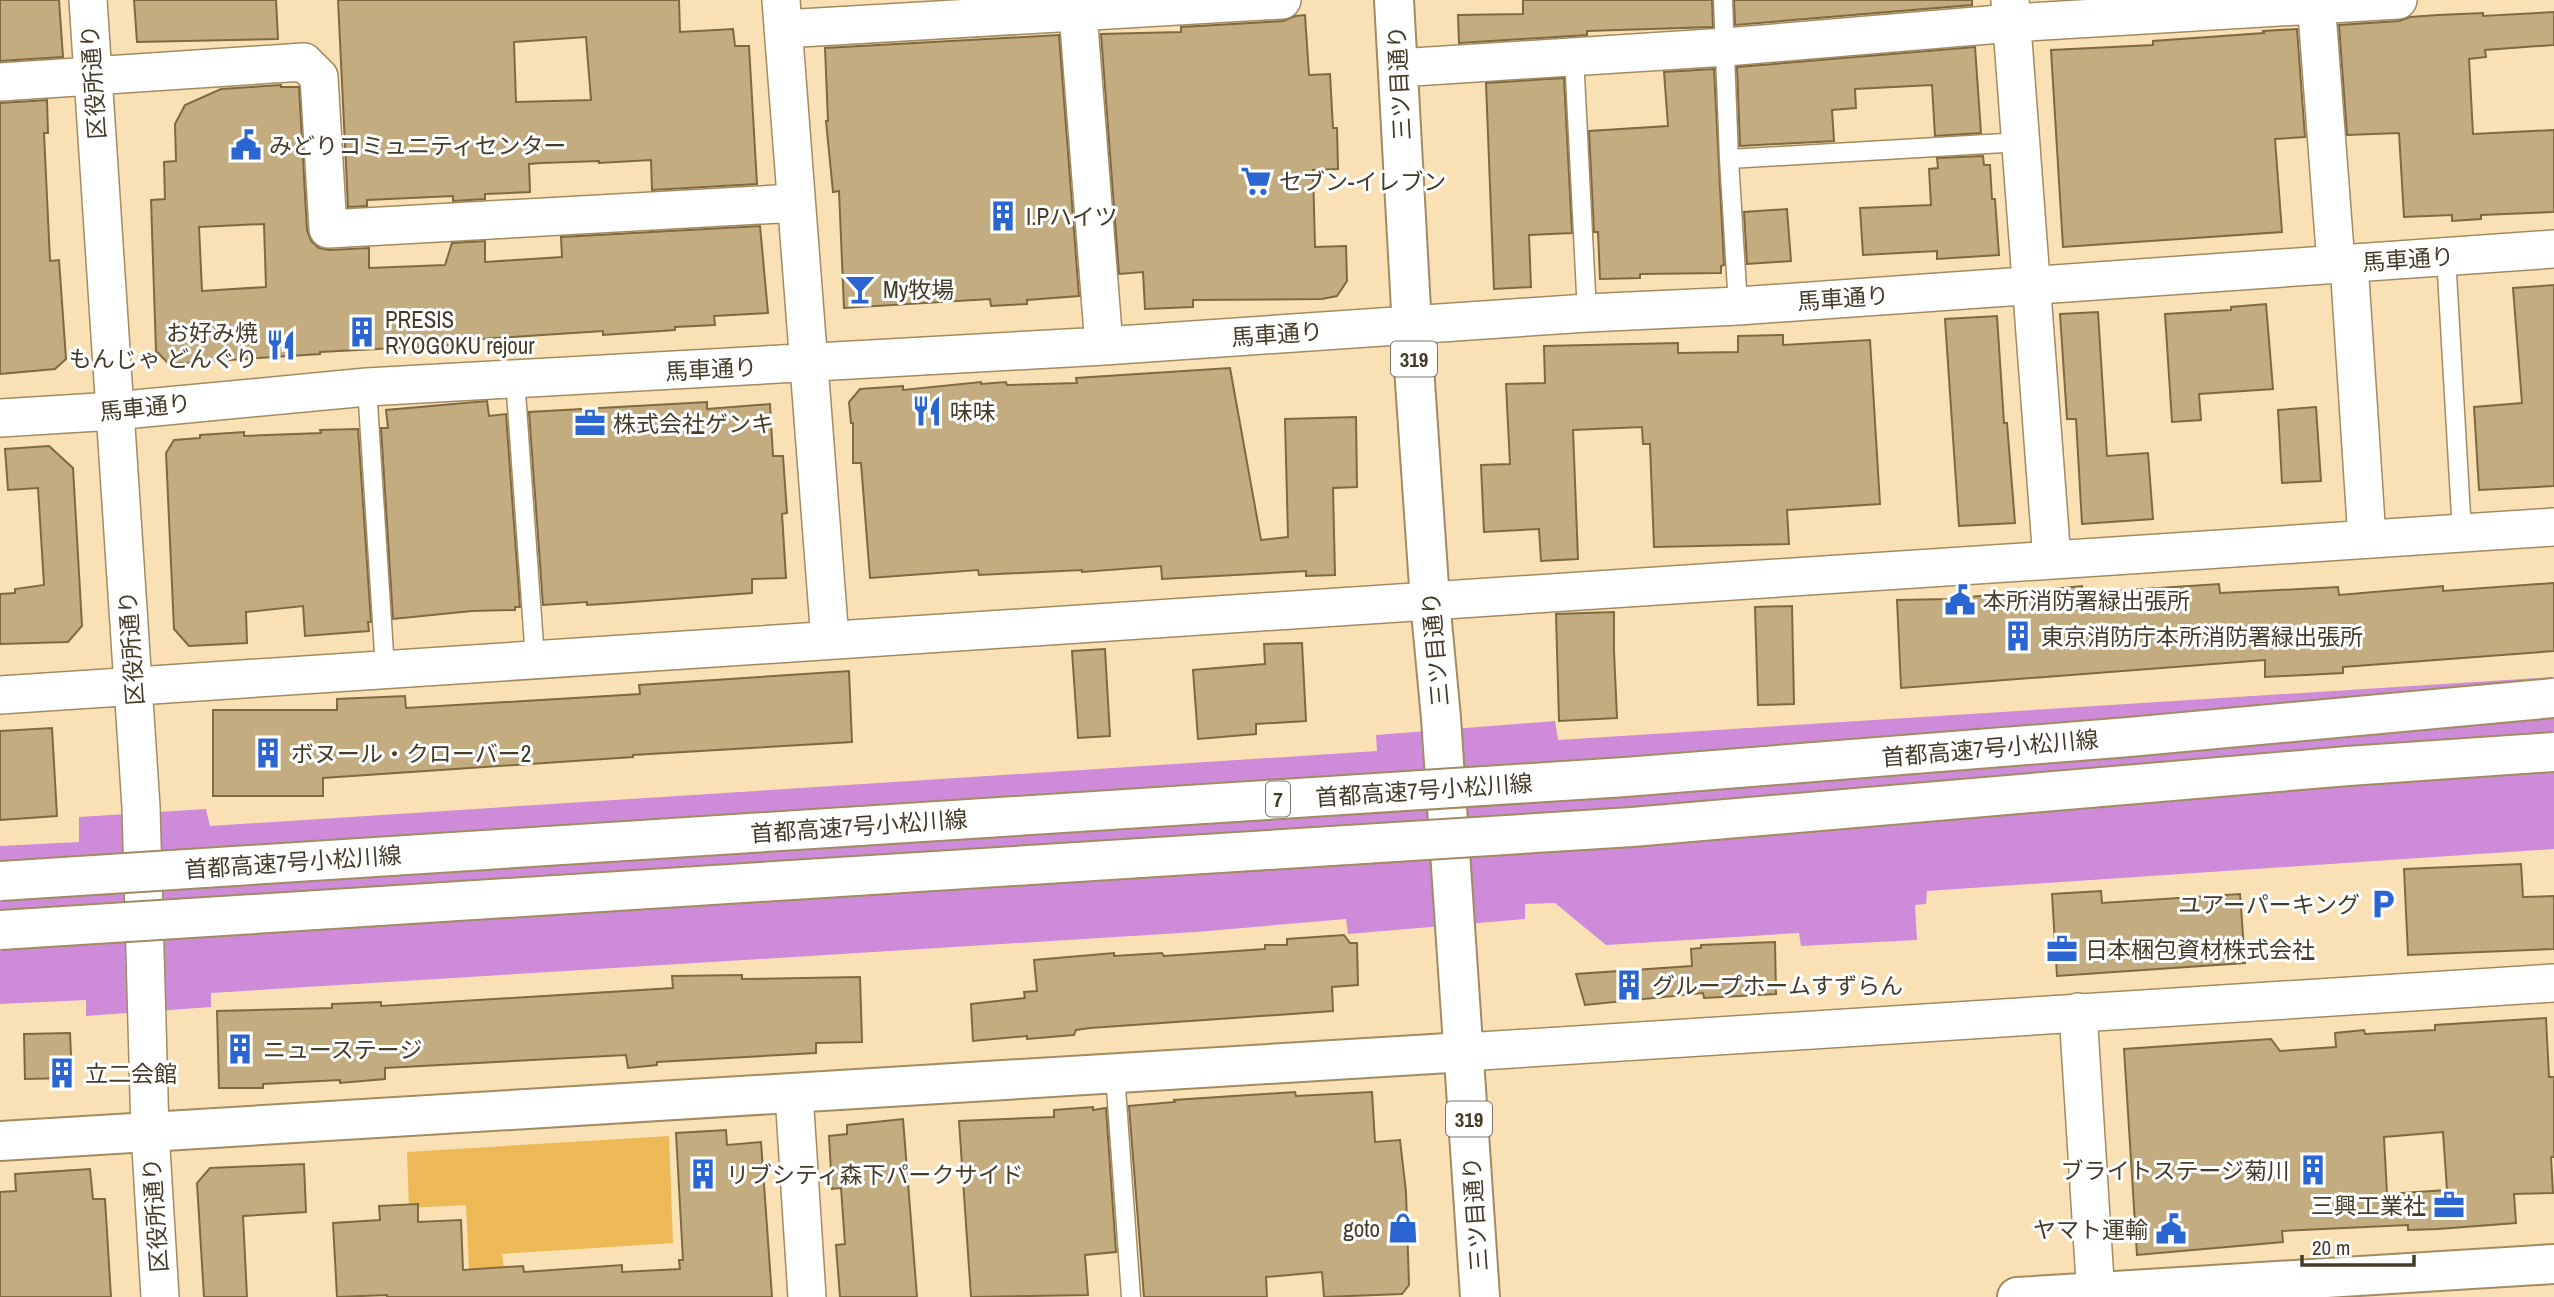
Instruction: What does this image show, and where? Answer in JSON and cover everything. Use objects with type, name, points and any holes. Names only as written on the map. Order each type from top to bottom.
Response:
[{"type":"main road","name":"三ツ目通り","points":[[1394,0],[1411,325],[1465,1052],[1480,1297]]},
{"type":"main road","name":"首都高速7号小松川線","points":[[0,881],[1625,777],[2129,737],[2554,698]]},
{"type":"main road","name":"7","points":[[0,930],[1632,827],[2348,766],[2554,752]]},
{"type":"main road","points":[[0,1141],[1465,1052]]},
{"type":"main road","points":[[2017,1297],[2096,1295],[2554,1264]]},
{"type":"street","name":"区役所通り","points":[[88,0],[141,807],[150,1132],[160,1297]]},
{"type":"street","points":[[830,640],[782,14],[1282,0]]},
{"type":"street","points":[[1398,68],[1726,47],[2011,11],[2398,0]]},
{"type":"street","points":[[2317,3],[2367,539]]},
{"type":"street","points":[[1077,6],[1104,346]]},
{"type":"street","points":[[2011,11],[2052,560]]},
{"type":"street","points":[[0,82],[304,62],[319,77],[328,229],[796,203]]},
{"type":"street","name":"馬車通り","points":[[0,418],[515,377],[1104,346],[1587,313],[1738,306],[2554,249]]},
{"type":"street","points":[[0,695],[2554,527]]},
{"type":"street","points":[[1465,1052],[2554,983]]},
{"type":"street","points":[[2078,1012],[2096,1295]]},
{"type":"street","points":[[794,1094],[807,1297]]},
{"type":"lane","points":[[1723,0],[1738,306]]},
{"type":"lane","points":[[1574,56],[1587,313]]},
{"type":"lane","points":[[1729,159],[2021,142]]},
{"type":"lane","points":[[2446,257],[2462,533]]},
{"type":"lane","points":[[515,377],[535,659]]},
{"type":"lane","points":[[368,387],[385,669]]},
{"type":"lane","points":[[1115,1074],[1131,1297]]},
{"type":"shaded area","points":[[2554,677],[2554,849],[1927,891],[1926,904],[1915,905],[1917,940],[1801,946],[1799,933],[1606,945],[1555,903],[1525,904],[1525,919],[1348,934],[1346,919],[1196,932],[211,993],[211,1007],[86,1016],[86,1000],[0,1004],[0,846],[79,842],[79,817],[206,809],[210,826],[1377,751],[1376,735],[1555,721],[1558,740]]},
{"type":"shaded area","points":[[669,1136],[673,1243],[502,1254],[504,1269],[469,1270],[466,1205],[409,1208],[407,1152]]},
{"type":"building","points":[[0,0],[59,0],[63,57],[0,61]]},
{"type":"building","points":[[134,0],[276,0],[278,39],[137,42]]},
{"type":"building","points":[[338,0],[679,0],[680,32],[733,29],[735,46],[749,46],[757,184],[652,190],[651,160],[542,163],[529,164],[530,192],[485,194],[485,199],[453,201],[453,196],[367,200],[367,206],[348,207]],"holes":[[[586,37],[591,100],[516,102],[514,42]]]},
{"type":"building","points":[[1523,0],[1712,0],[1713,27],[1587,31],[1587,35],[1459,43],[1458,15],[1523,14]]},
{"type":"building","points":[[1734,0],[1972,0],[1972,5],[1735,25]]},
{"type":"building","points":[[2554,12],[2554,45],[2485,50],[2486,57],[2469,59],[2473,134],[2554,130],[2554,212],[2481,215],[2481,219],[2452,221],[2452,215],[2404,217],[2399,133],[2347,135],[2339,25],[2438,15],[2483,13],[2483,16]]},
{"type":"building","points":[[1305,15],[1309,75],[1330,74],[1333,128],[1337,128],[1338,169],[1313,170],[1315,247],[1346,246],[1347,281],[1337,296],[1322,299],[1193,300],[1193,307],[1145,309],[1143,272],[1119,274],[1101,34],[1181,32],[1181,27],[1283,21]]},
{"type":"building","points":[[2297,29],[2305,137],[2275,139],[2282,232],[2063,247],[2051,50],[2153,45],[2153,41]]},
{"type":"building","points":[[1059,35],[1079,296],[991,306],[990,299],[844,308],[839,191],[833,192],[826,121],[825,48]]},
{"type":"building","points":[[1975,47],[1981,133],[1935,136],[1932,85],[1855,89],[1856,108],[1832,110],[1834,141],[1740,146],[1737,67]]},
{"type":"building","points":[[1714,69],[1724,265],[1721,266],[1721,273],[1640,274],[1640,278],[1600,279],[1598,232],[1594,232],[1589,131],[1668,126],[1664,72]]},
{"type":"building","points":[[1564,78],[1572,233],[1529,235],[1531,287],[1494,289],[1486,83]]},
{"type":"building","points":[[281,85],[299,87],[307,230],[311,241],[319,248],[369,248],[369,268],[445,265],[452,243],[485,241],[485,262],[562,257],[561,237],[760,226],[768,313],[714,316],[715,325],[675,327],[675,330],[603,335],[603,331],[451,341],[452,345],[169,364],[156,351],[151,200],[165,199],[164,162],[176,161],[175,124],[185,105],[221,89]],"holes":[[[264,224],[266,287],[202,291],[199,227]]]},
{"type":"building","points":[[47,100],[48,133],[44,133],[50,261],[59,260],[66,359],[55,369],[0,374],[0,103]]},
{"type":"building","points":[[1983,156],[1984,165],[1990,165],[1999,255],[1937,259],[1937,251],[1863,255],[1860,208],[1931,205],[1929,169],[1938,168],[1937,158]]},
{"type":"building","points":[[1787,209],[1791,261],[1747,264],[1744,212]]},
{"type":"building","points":[[2554,285],[2554,486],[2479,490],[2474,407],[2522,403],[2513,288]]},
{"type":"building","points":[[2266,304],[2273,389],[2199,394],[2201,420],[2172,422],[2165,314],[2231,310],[2231,307]]},
{"type":"building","points":[[2098,312],[2107,456],[2148,453],[2153,519],[2082,524],[2076,419],[2067,419],[2060,314]]},
{"type":"building","points":[[1997,316],[2004,423],[2007,423],[2015,523],[1959,526],[1945,319]]},
{"type":"building","points":[[1783,335],[1783,345],[1870,340],[1880,504],[1787,510],[1789,544],[1654,547],[1650,444],[1643,444],[1642,427],[1573,430],[1578,559],[1541,561],[1539,529],[1484,532],[1481,465],[1510,464],[1506,384],[1545,383],[1544,346],[1678,343],[1678,353],[1738,352],[1738,336]]},
{"type":"building","points":[[1230,368],[1261,540],[1288,537],[1285,419],[1356,417],[1357,487],[1333,488],[1335,575],[1306,576],[1306,571],[1162,579],[1161,566],[979,575],[978,570],[870,578],[861,463],[853,463],[853,423],[849,402],[860,389],[903,386],[903,390],[981,382],[1006,382],[1007,385],[1077,383],[1076,378]]},
{"type":"building","points":[[487,401],[489,416],[506,414],[520,607],[515,607],[515,610],[472,611],[393,619],[381,428],[388,428],[386,410]]},
{"type":"building","points":[[707,402],[707,409],[770,404],[773,456],[783,456],[787,513],[782,514],[786,578],[752,579],[752,593],[587,605],[587,602],[543,605],[529,412]]},
{"type":"building","points":[[2316,407],[2321,481],[2282,483],[2278,410]]},
{"type":"building","points":[[358,429],[371,622],[368,622],[369,631],[305,636],[303,606],[246,612],[247,643],[189,646],[174,629],[166,453],[174,440],[244,432],[244,436]]},
{"type":"building","points":[[49,446],[73,468],[82,626],[68,642],[0,644],[0,594],[44,585],[38,488],[8,490],[5,449]]},
{"type":"building","points":[[2554,583],[2554,651],[2343,667],[2343,673],[2265,677],[2265,660],[1901,688],[1897,600],[1949,599],[2082,586],[2082,593],[2219,584],[2220,593],[2338,587],[2339,595],[2443,586],[2443,591]]},
{"type":"building","points":[[1792,606],[1794,704],[1758,705],[1755,607]]},
{"type":"building","points":[[1614,612],[1617,718],[1559,721],[1556,614]]},
{"type":"building","points":[[1302,643],[1306,721],[1256,724],[1256,734],[1198,739],[1193,670],[1265,664],[1264,644]]},
{"type":"building","points":[[1105,649],[1110,736],[1078,738],[1072,651]]},
{"type":"building","points":[[849,671],[852,742],[323,778],[323,796],[213,796],[213,710],[337,710],[337,699],[405,696],[406,708],[640,694],[639,685]]},
{"type":"building","points":[[52,728],[57,816],[0,820],[0,731]]},
{"type":"building","points":[[2521,864],[2523,897],[2554,896],[2554,949],[2408,955],[2404,869]]},
{"type":"building","points":[[2101,891],[2102,903],[2240,894],[2245,963],[2057,976],[2052,894]]},
{"type":"building","points":[[1344,935],[1350,943],[1357,943],[1358,985],[1332,987],[1333,1011],[1090,1028],[1076,1030],[1074,1035],[973,1041],[971,1004],[1025,998],[1024,992],[1037,991],[1034,960],[1114,953],[1114,956],[1162,953],[1164,956],[1265,949],[1265,945],[1287,945],[1287,939]]},
{"type":"building","points":[[1775,942],[1776,994],[1704,998],[1703,993],[1585,1005],[1576,974],[1692,966],[1691,949],[1701,948],[1701,945]]},
{"type":"building","points":[[742,975],[742,979],[860,977],[862,1042],[816,1043],[816,1053],[657,1062],[657,1065],[628,1068],[626,1055],[385,1068],[385,1079],[340,1083],[340,1080],[263,1084],[263,1088],[219,1088],[217,1011],[332,1008],[332,1004],[381,1002],[381,1006],[673,988],[672,976]]},
{"type":"building","points":[[2546,1018],[2549,1077],[2554,1077],[2554,1157],[2551,1157],[2553,1193],[2514,1194],[2516,1223],[2438,1229],[2408,1230],[2408,1225],[2282,1231],[2283,1242],[2137,1255],[2124,1049],[2271,1039],[2280,1051],[2336,1047],[2335,1033],[2364,1030],[2365,1034],[2435,1030],[2435,1025]],"holes":[[[2443,1132],[2447,1190],[2387,1194],[2384,1137]]]},
{"type":"building","points":[[70,1033],[72,1078],[25,1079],[24,1034]]},
{"type":"building","points":[[1295,1092],[1296,1096],[1372,1092],[1375,1142],[1400,1140],[1406,1192],[1409,1285],[1402,1294],[1324,1297],[1322,1272],[1266,1277],[1267,1297],[1144,1297],[1129,1106],[1175,1102],[1174,1100]]},
{"type":"building","points":[[1093,1107],[1093,1110],[1106,1108],[1116,1252],[1085,1255],[1088,1295],[971,1297],[959,1121],[1054,1117],[1054,1110]]},
{"type":"building","points":[[903,1119],[917,1297],[840,1297],[836,1245],[845,1244],[841,1188],[832,1189],[829,1136],[847,1134],[847,1125]]},
{"type":"building","points":[[726,1130],[727,1145],[761,1142],[772,1297],[337,1297],[333,1223],[380,1220],[379,1206],[418,1204],[418,1222],[461,1220],[463,1270],[523,1266],[524,1272],[622,1265],[622,1272],[680,1269],[679,1260],[683,1260],[676,1133]]},
{"type":"building","points":[[304,1164],[306,1212],[243,1216],[247,1297],[204,1297],[197,1183],[210,1168]]},
{"type":"building","points":[[90,1169],[93,1199],[105,1199],[111,1297],[0,1297],[0,1192],[16,1191],[15,1174]]},
{"type":"place","name":"みどりコミュニティセンター","points":[[246,145]]},
{"type":"place","name":"セブン-イレブン","points":[[1256,181]]},
{"type":"place","name":"I.Pハイツ","points":[[1003,216]]},
{"type":"place","name":"My牧場","points":[[860,289]]},
{"type":"place","name":"PRESIS RYOGOKU rejour","points":[[362,332]]},
{"type":"place","name":"お好み焼 もんじゃ どんぐり","points":[[281,345]]},
{"type":"place","name":"味味","points":[[927,411]]},
{"type":"place","name":"株式会社ゲンキ","points":[[590,423]]},
{"type":"place","name":"本所消防署緑出張所","points":[[1960,600]]},
{"type":"place","name":"東京消防庁本所消防署緑出張所","points":[[2018,636]]},
{"type":"place","name":"ボヌール・クローバー2","points":[[268,753]]},
{"type":"place","name":"ユアーパーキング","points":[[2383,904]]},
{"type":"place","name":"日本梱包資材株式会社","points":[[2062,949]]},
{"type":"place","name":"グループホームすずらん","points":[[1629,985]]},
{"type":"place","name":"ニューステージ","points":[[240,1049]]},
{"type":"place","name":"立二会館","points":[[62,1073]]},
{"type":"place","name":"ブライトステージ菊川","points":[[2313,1170]]},
{"type":"place","name":"リブシティ森下パークサイド","points":[[703,1174]]},
{"type":"place","name":"三興工業社","points":[[2449,1205]]},
{"type":"place","name":"goto","points":[[1403,1228]]},
{"type":"place","name":"ヤマト運輸","points":[[2171,1229]]}]
